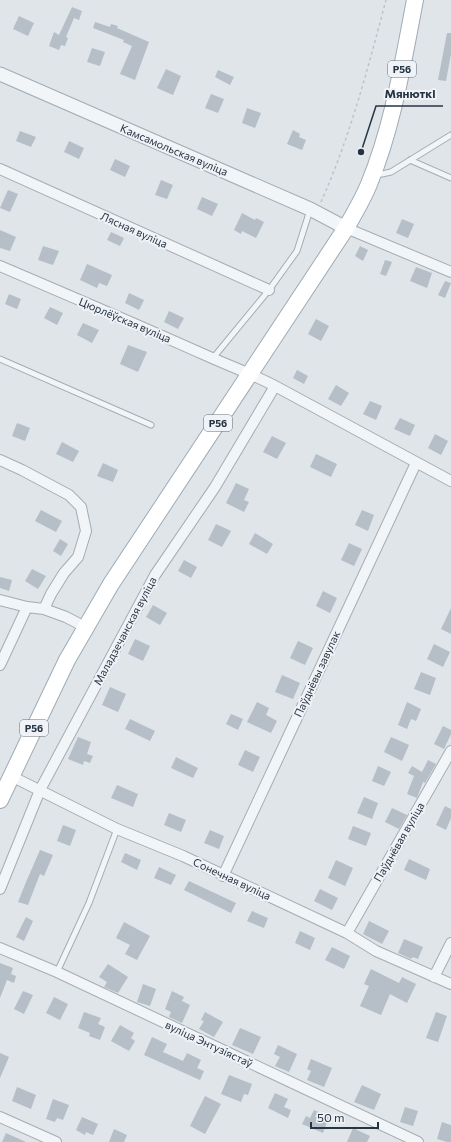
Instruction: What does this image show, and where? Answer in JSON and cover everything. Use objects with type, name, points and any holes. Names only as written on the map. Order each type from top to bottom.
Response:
[{"type":"main road","name":"Р56","points":[[0,800],[67,660],[110,584],[346,228],[368,186],[384,144],[416,0]]},
{"type":"street","name":"Камсамольская вуліца","points":[[0,74],[313,211],[346,228]]},
{"type":"street","name":"Лясная вуліца","points":[[0,169],[269,290]]},
{"type":"street","points":[[346,228],[451,272]]},
{"type":"street","name":"Цюрлёўская вуліца","points":[[0,266],[250,373],[451,481]]},
{"type":"street","name":"Маладзечанская вуліца","points":[[0,889],[40,790],[155,575],[215,487],[275,386]]},
{"type":"street","points":[[0,460],[69,495],[81,507],[86,531],[78,557],[64,573],[44,609]]},
{"type":"street","name":"Паўднёвы завулак","points":[[224,876],[416,463]]},
{"type":"street","points":[[0,600],[27,607],[44,609],[66,617],[85,627]]},
{"type":"street","points":[[0,666],[27,607]]},
{"type":"street","name":"Паўднёвая вуліца","points":[[347,933],[451,751]]},
{"type":"street","name":"Сонечная вуліца","points":[[11,776],[117,829],[183,856],[347,933],[376,951],[451,984]]},
{"type":"street","points":[[434,977],[451,943]]},
{"type":"street","name":"вуліца Энтузіястаў","points":[[0,948],[57,972],[418,1142]]},
{"type":"street","points":[[0,1117],[56,1142]]},
{"type":"lane","points":[[373,174],[391,172],[451,135]]},
{"type":"lane","points":[[410,160],[451,178]]},
{"type":"lane","points":[[213,358],[269,290],[297,251],[313,211]]},
{"type":"lane","points":[[0,359],[151,425]]},
{"type":"lane","points":[[57,972],[89,903],[117,829]]},
{"type":"path","points":[[313,211],[330,183],[357,106],[386,0]]},
{"type":"building","points":[[72,7],[82,11],[79,20],[74,18],[66,37],[68,38],[65,46],[61,45],[59,50],[49,46],[54,32],[59,35]]},
{"type":"building","points":[[19,16],[34,23],[28,36],[13,29]]},
{"type":"building","points":[[95,22],[110,27],[111,24],[118,26],[117,28],[149,42],[135,80],[120,74],[132,46],[123,42],[124,40],[93,28]]},
{"type":"building","points":[[447,33],[451,33],[451,54],[446,81],[438,80]]},
{"type":"building","points":[[92,48],[105,52],[100,66],[87,62]]},
{"type":"building","points":[[166,69],[181,76],[173,95],[157,88]]},
{"type":"building","points":[[218,70],[234,77],[230,85],[215,77]]},
{"type":"building","points":[[211,94],[224,99],[218,113],[205,108]]},
{"type":"building","points":[[247,108],[261,113],[255,128],[242,123]]},
{"type":"building","points":[[293,130],[300,134],[299,137],[306,140],[302,150],[287,144]]},
{"type":"building","points":[[20,131],[36,137],[31,147],[16,141]]},
{"type":"building","points":[[69,141],[84,148],[79,159],[64,152]]},
{"type":"building","points":[[115,159],[130,166],[125,177],[110,170]]},
{"type":"building","points":[[161,180],[173,185],[167,199],[155,195]]},
{"type":"building","points":[[8,190],[18,194],[10,212],[0,208]]},
{"type":"building","points":[[202,197],[218,204],[212,216],[197,209]]},
{"type":"building","points":[[242,213],[255,220],[256,218],[264,222],[256,238],[242,231],[241,234],[234,230]]},
{"type":"building","points":[[402,219],[414,224],[408,238],[396,233]]},
{"type":"building","points":[[0,230],[16,237],[10,251],[0,248]]},
{"type":"building","points":[[111,232],[124,238],[120,246],[107,240]]},
{"type":"building","points":[[43,246],[59,251],[53,265],[38,260]]},
{"type":"building","points":[[360,246],[368,250],[363,261],[355,256]]},
{"type":"building","points":[[385,260],[392,262],[386,276],[380,274]]},
{"type":"building","points":[[87,264],[112,275],[107,286],[99,283],[97,288],[80,280]]},
{"type":"building","points":[[416,267],[432,273],[427,288],[410,281]]},
{"type":"building","points":[[445,281],[451,283],[445,298],[438,295]]},
{"type":"building","points":[[129,293],[144,300],[139,310],[125,303]]},
{"type":"building","points":[[9,294],[21,299],[17,309],[5,304]]},
{"type":"building","points":[[50,307],[63,313],[57,325],[44,318]]},
{"type":"building","points":[[169,311],[184,318],[178,329],[164,322]]},
{"type":"building","points":[[316,319],[329,326],[321,341],[308,334]]},
{"type":"building","points":[[83,323],[99,330],[92,343],[77,335]]},
{"type":"building","points":[[128,345],[147,352],[138,372],[120,364]]},
{"type":"building","points":[[297,370],[308,376],[304,384],[293,378]]},
{"type":"building","points":[[336,385],[349,393],[341,406],[328,399]]},
{"type":"building","points":[[370,401],[382,406],[376,420],[363,414]]},
{"type":"building","points":[[400,418],[415,425],[410,436],[394,429]]},
{"type":"building","points":[[17,423],[30,428],[25,441],[12,436]]},
{"type":"building","points":[[435,434],[448,441],[441,455],[428,448]]},
{"type":"building","points":[[272,436],[286,443],[277,459],[263,452]]},
{"type":"building","points":[[62,442],[79,451],[73,462],[56,454]]},
{"type":"building","points":[[316,454],[337,464],[331,477],[310,467]]},
{"type":"building","points":[[103,463],[118,470],[113,482],[97,476]]},
{"type":"building","points":[[236,483],[249,489],[244,500],[249,502],[244,512],[226,503]]},
{"type":"building","points":[[41,510],[62,521],[56,532],[35,521]]},
{"type":"building","points":[[362,510],[374,515],[368,531],[355,525]]},
{"type":"building","points":[[216,524],[231,531],[222,547],[208,540]]},
{"type":"building","points":[[255,533],[273,544],[267,554],[249,544]]},
{"type":"building","points":[[60,539],[68,544],[61,556],[53,551]]},
{"type":"building","points":[[349,543],[362,549],[354,566],[341,560]]},
{"type":"building","points":[[184,560],[197,567],[191,578],[178,571]]},
{"type":"building","points":[[32,569],[46,576],[38,589],[25,581]]},
{"type":"building","points":[[0,577],[12,580],[9,591],[0,588]]},
{"type":"building","points":[[323,591],[337,598],[330,613],[316,606]]},
{"type":"building","points":[[153,605],[167,613],[160,625],[146,617]]},
{"type":"building","points":[[451,608],[451,634],[441,629]]},
{"type":"building","points":[[135,639],[150,646],[143,661],[128,654]]},
{"type":"building","points":[[298,641],[313,648],[305,665],[290,658]]},
{"type":"building","points":[[434,644],[450,652],[443,667],[427,659]]},
{"type":"building","points":[[421,672],[436,678],[430,695],[414,689]]},
{"type":"building","points":[[282,675],[300,683],[293,699],[275,692]]},
{"type":"building","points":[[110,687],[126,694],[118,712],[102,705]]},
{"type":"building","points":[[257,702],[269,708],[266,715],[277,721],[271,733],[247,722]]},
{"type":"building","points":[[407,702],[421,709],[416,721],[411,719],[407,729],[398,725]]},
{"type":"building","points":[[231,714],[243,719],[238,730],[226,724]]},
{"type":"building","points":[[130,719],[155,731],[150,741],[125,729]]},
{"type":"building","points":[[443,726],[451,730],[451,734],[444,749],[434,744]]},
{"type":"building","points":[[78,737],[91,742],[87,754],[93,756],[90,763],[84,761],[83,765],[68,759]]},
{"type":"building","points":[[391,737],[409,745],[402,761],[384,752]]},
{"type":"building","points":[[245,750],[260,757],[253,772],[238,765]]},
{"type":"building","points":[[176,757],[198,768],[193,778],[171,768]]},
{"type":"building","points":[[428,760],[436,764],[425,783],[423,782],[417,798],[407,794],[414,776],[408,773],[412,766],[422,772]]},
{"type":"building","points":[[378,766],[391,772],[384,786],[372,781]]},
{"type":"building","points":[[117,785],[138,794],[133,807],[111,798]]},
{"type":"building","points":[[364,797],[378,803],[372,819],[357,813]]},
{"type":"building","points":[[445,806],[451,809],[451,818],[446,830],[436,825]]},
{"type":"building","points":[[392,808],[407,815],[399,829],[385,822]]},
{"type":"building","points":[[169,813],[186,820],[181,832],[164,825]]},
{"type":"building","points":[[63,825],[76,830],[70,846],[57,841]]},
{"type":"building","points":[[353,826],[371,833],[366,846],[348,839]]},
{"type":"building","points":[[210,830],[224,836],[219,849],[204,843]]},
{"type":"building","points":[[40,850],[53,855],[44,876],[40,874],[28,905],[18,902],[26,882]]},
{"type":"building","points":[[125,853],[141,860],[137,870],[121,862]]},
{"type":"building","points":[[409,859],[430,869],[426,880],[404,870]]},
{"type":"building","points":[[336,860],[353,868],[345,886],[328,878]]},
{"type":"building","points":[[159,867],[176,875],[171,885],[154,878]]},
{"type":"building","points":[[189,881],[236,903],[231,913],[184,890]]},
{"type":"building","points":[[320,889],[338,898],[332,910],[314,901]]},
{"type":"building","points":[[252,911],[268,918],[264,928],[247,921]]},
{"type":"building","points":[[26,917],[33,921],[24,941],[16,937]]},
{"type":"building","points":[[369,921],[389,931],[382,944],[363,934]]},
{"type":"building","points":[[124,922],[150,936],[137,960],[125,954],[130,945],[116,938]]},
{"type":"building","points":[[300,931],[315,938],[310,950],[295,943]]},
{"type":"building","points":[[404,939],[423,947],[418,959],[413,957],[411,959],[398,953]]},
{"type":"building","points":[[332,947],[350,956],[344,969],[325,960]]},
{"type":"building","points":[[0,963],[13,968],[11,974],[16,976],[14,983],[7,980],[0,998]]},
{"type":"building","points":[[108,964],[128,977],[118,993],[104,987],[107,982],[99,977]]},
{"type":"building","points":[[371,969],[399,983],[402,977],[416,984],[407,1003],[390,994],[381,1015],[360,1006],[369,986],[364,984]]},
{"type":"building","points":[[143,984],[156,989],[150,1006],[137,1002]]},
{"type":"building","points":[[23,991],[33,995],[24,1014],[14,1009]]},
{"type":"building","points":[[172,991],[184,997],[182,1001],[190,1005],[182,1023],[169,1017],[171,1012],[165,1009]]},
{"type":"building","points":[[54,997],[68,1004],[60,1020],[46,1013]]},
{"type":"building","points":[[84,1012],[101,1018],[98,1024],[105,1027],[100,1040],[89,1036],[90,1033],[78,1028]]},
{"type":"building","points":[[205,1012],[223,1022],[214,1037],[199,1029],[204,1021],[201,1020]]},
{"type":"building","points":[[436,1012],[447,1016],[438,1042],[426,1038]]},
{"type":"building","points":[[120,1025],[134,1033],[131,1038],[135,1041],[129,1051],[111,1041]]},
{"type":"building","points":[[240,1028],[261,1037],[253,1054],[232,1045]]},
{"type":"building","points":[[152,1037],[167,1044],[163,1052],[183,1061],[187,1053],[201,1060],[197,1068],[204,1071],[200,1080],[144,1055]]},
{"type":"building","points":[[278,1045],[297,1054],[289,1072],[275,1066],[280,1057],[274,1054]]},
{"type":"building","points":[[0,1053],[9,1057],[0,1078]]},
{"type":"building","points":[[311,1059],[332,1068],[324,1087],[307,1080],[311,1071],[307,1069]]},
{"type":"building","points":[[229,1075],[252,1084],[248,1095],[244,1094],[241,1102],[221,1094]]},
{"type":"building","points":[[362,1085],[381,1094],[374,1110],[354,1102]]},
{"type":"building","points":[[17,1087],[36,1095],[31,1109],[12,1101]]},
{"type":"building","points":[[275,1093],[288,1099],[284,1107],[291,1110],[288,1118],[268,1108]]},
{"type":"building","points":[[205,1096],[221,1104],[205,1134],[190,1126]]},
{"type":"building","points":[[53,1099],[69,1105],[63,1120],[57,1118],[55,1122],[46,1119]]},
{"type":"building","points":[[405,1107],[418,1111],[413,1126],[400,1122]]},
{"type":"building","points":[[314,1110],[329,1117],[323,1133],[302,1124],[306,1116],[310,1118]]},
{"type":"building","points":[[82,1117],[98,1124],[93,1135],[86,1132],[85,1135],[76,1130]]},
{"type":"building","points":[[442,1122],[451,1125],[451,1142],[437,1139]]},
{"type":"building","points":[[353,1128],[370,1136],[367,1142],[347,1142]]},
{"type":"building","points":[[114,1129],[127,1135],[124,1142],[109,1142]]},
{"type":"building","points":[[6,1133],[26,1142],[2,1142]]},
{"type":"place","name":"Мянюткі","points":[[361,152]]}]
